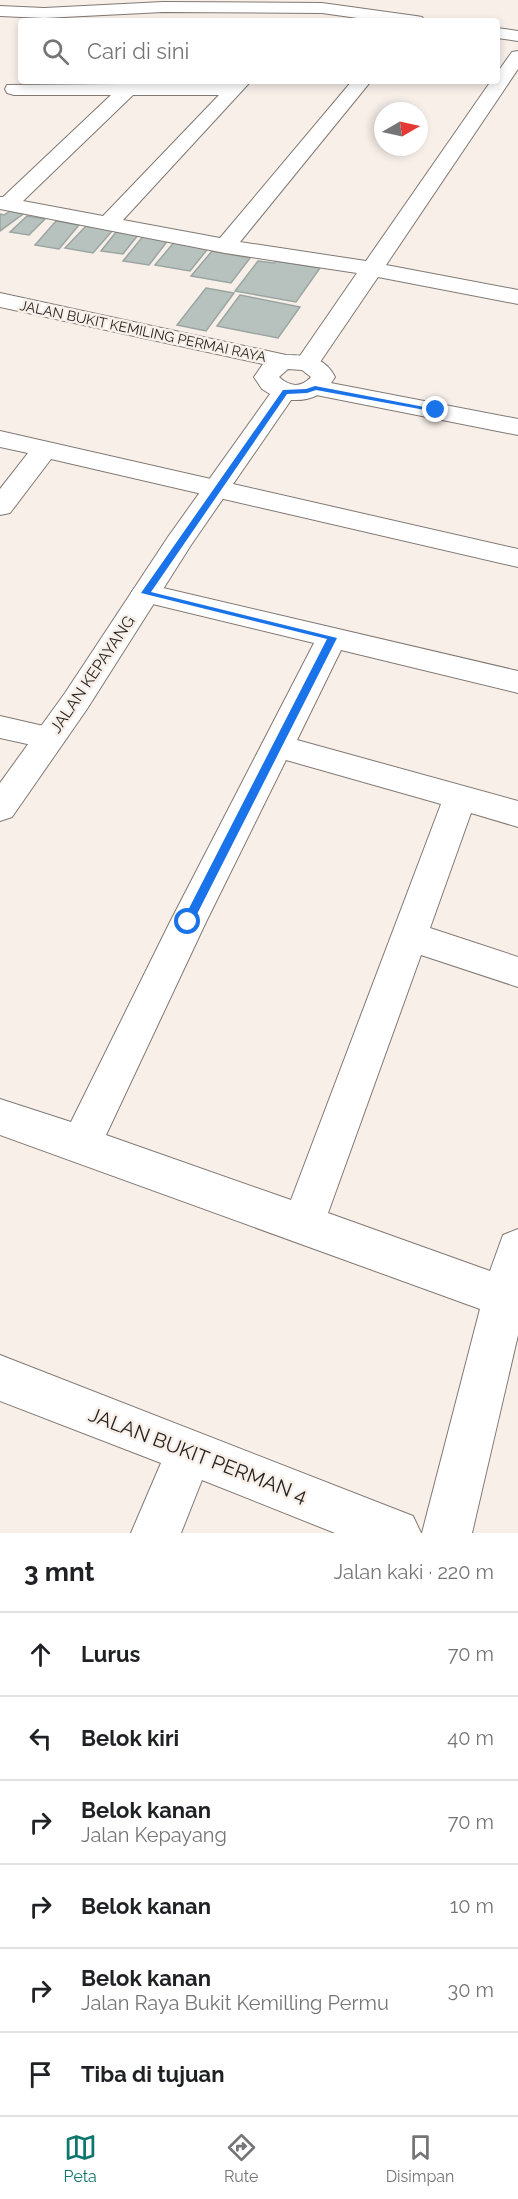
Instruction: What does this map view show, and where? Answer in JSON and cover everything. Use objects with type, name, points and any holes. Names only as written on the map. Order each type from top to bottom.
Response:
[{"type":"street","points":[[0,11],[163,7],[322,8],[392,18]]},
{"type":"street","points":[[500,33],[518,36]]},
{"type":"street","name":"JALAN KEPAYANG","points":[[0,808],[297,376],[510,79],[518,56]]},
{"type":"street","points":[[225,246],[360,84]]},
{"type":"street","points":[[108,223],[239,85]]},
{"type":"street","points":[[12,87],[128,89],[239,85]]},
{"type":"street","points":[[4,203],[128,89]]},
{"type":"street","points":[[4,203],[225,246],[372,269],[518,297]]},
{"type":"street","name":"JALAN BUKIT KEMILING PERMAI RAYA","points":[[0,300],[297,376]]},
{"type":"street","name":"JALAN BUKIT KEMILING PERMAI RAYA","points":[[0,316],[297,376]]},
{"type":"street","points":[[297,376],[518,410]]},
{"type":"street","points":[[297,376],[518,427]]},
{"type":"street","points":[[0,439],[518,558]]},
{"type":"street","points":[[0,507],[44,450]]},
{"type":"street","points":[[146,593],[518,682]]},
{"type":"street","points":[[81,1144],[188,922],[332,638]]},
{"type":"street","points":[[0,727],[50,738]]},
{"type":"street","points":[[277,746],[518,814]]},
{"type":"street","points":[[303,1224],[460,798]]},
{"type":"street","points":[[409,936],[518,972]]},
{"type":"street","points":[[0,1117],[505,1297]]},
{"type":"street","points":[[447,1533],[518,1249]]},
{"type":"street","name":"JALAN BUKIT PERMAN 4","points":[[0,1378],[396,1533]]},
{"type":"street","points":[[156,1533],[190,1451]]},
{"type":"building","points":[[10,211],[23,214],[0,231],[0,214],[4,215]]},
{"type":"building","points":[[27,216],[45,219],[29,235],[10,232]]},
{"type":"building","points":[[56,221],[79,225],[59,249],[35,245]]},
{"type":"building","points":[[86,226],[113,230],[93,253],[65,248]]},
{"type":"building","points":[[116,232],[138,235],[123,254],[101,251]]},
{"type":"building","points":[[144,235],[169,239],[149,265],[123,261]]},
{"type":"building","points":[[176,240],[210,246],[190,271],[155,265]]},
{"type":"building","points":[[212,251],[250,258],[231,283],[191,276]]},
{"type":"building","points":[[258,261],[274,263],[276,261],[320,268],[296,302],[235,291]]},
{"type":"building","points":[[206,288],[234,293],[206,331],[177,325]]},
{"type":"building","points":[[240,295],[300,307],[278,338],[217,326]]},
{"type":"route","points":[[188,922],[332,638],[146,593],[178,543],[285,391],[307,391],[315,388],[436,410]]}]
